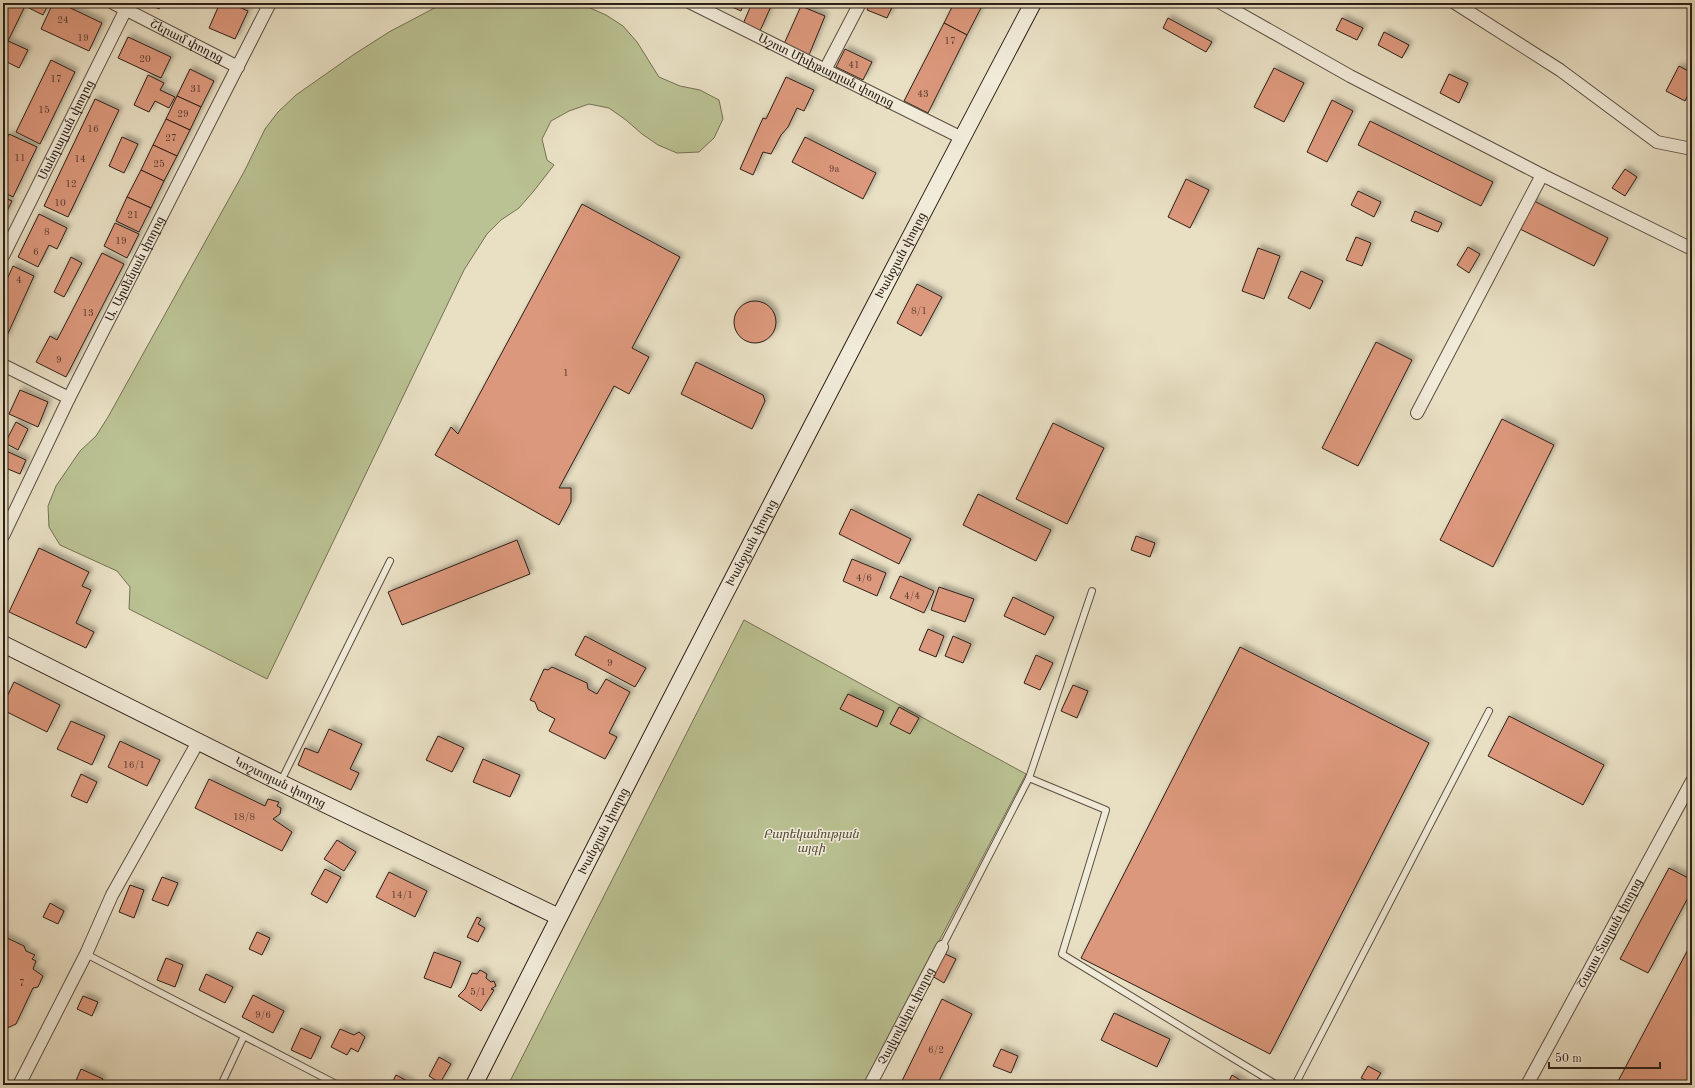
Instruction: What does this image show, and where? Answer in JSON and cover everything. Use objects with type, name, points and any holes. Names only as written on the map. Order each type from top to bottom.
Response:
[{"type":"main road","name":"Խանջյան փողոց","points":[[474,1085],[559,917],[962,138],[1034,3]]},
{"type":"main road","name":"Կոշտոյան փողոց","points":[[3,644],[280,783],[559,917]]},
{"type":"street","name":"Շերամ փողոց","points":[[113,3],[128,6],[238,67]]},
{"type":"street","name":"Ա. Արմենյան փողոց","points":[[3,536],[70,398],[270,3]]},
{"type":"street","name":"Աշոտ Մխիթարյան փողոց","points":[[691,3],[962,138]]},
{"type":"street","points":[[825,70],[860,3]]},
{"type":"street","points":[[1221,3],[1350,76],[1542,175],[1692,249]]},
{"type":"street","points":[[1456,3],[1560,70],[1657,142],[1692,149]]},
{"type":"street","name":"Մանդալյան փողոց","points":[[3,256],[128,6]]},
{"type":"street","points":[[1418,413],[1542,175]]},
{"type":"street","points":[[3,365],[70,398]]},
{"type":"street","points":[[19,1085],[86,954],[112,895],[198,742]]},
{"type":"street","name":"Շարա Տալյան փողոց","points":[[1527,1085],[1692,782]]},
{"type":"street","name":"Չայկովսկու փողոց","points":[[870,1085],[942,947]]},
{"type":"lane","points":[[280,783],[390,561]]},
{"type":"lane","points":[[942,947],[1029,778],[1092,591]]},
{"type":"lane","points":[[1295,1085],[1488,711]]},
{"type":"lane","points":[[1029,778],[1106,810],[1062,954],[1277,1085]]},
{"type":"lane","points":[[86,954],[338,1085]]},
{"type":"lane","points":[[221,1085],[244,1036]]},
{"type":"green space","points":[[444,3],[579,3],[606,15],[623,26],[637,42],[659,77],[680,86],[700,90],[719,100],[723,119],[714,138],[699,152],[677,153],[658,145],[609,108],[589,104],[569,111],[551,121],[542,139],[547,160],[554,165],[519,208],[501,220],[487,234],[464,270],[267,679],[129,609],[130,587],[117,571],[60,545],[49,527],[48,506],[56,486],[80,451],[96,436],[108,417],[245,170],[265,129],[278,112],[296,95],[353,55],[389,32]]},
{"type":"green space","name":"Բարեկամության այգի","points":[[744,620],[1026,774],[864,1085],[508,1085]]},
{"type":"building","points":[[3,3],[49,3],[43,15],[25,6],[8,41],[28,50],[19,68],[3,60]]},
{"type":"building","points":[[53,3],[60,3],[102,23],[89,51],[41,29]]},
{"type":"building","points":[[147,3],[162,3],[159,9]]},
{"type":"building","points":[[220,3],[230,3],[248,11],[235,39],[209,28]]},
{"type":"building","points":[[723,3],[744,3],[741,11]]},
{"type":"building","points":[[752,3],[772,4],[760,31],[743,24]]},
{"type":"building","points":[[825,3],[835,3],[833,7]]},
{"type":"building","points":[[870,3],[894,3],[887,18],[867,10]]},
{"type":"building","points":[[954,3],[970,3],[981,8],[967,35],[944,23]]},
{"type":"building","points":[[970,3],[984,3],[981,8]]},
{"type":"building","points":[[801,6],[825,16],[809,55],[784,44]]},
{"type":"building","points":[[1168,18],[1212,42],[1206,52],[1163,28]]},
{"type":"building","points":[[1342,18],[1363,28],[1357,40],[1336,30]]},
{"type":"building","points":[[944,23],[967,35],[928,113],[904,101]]},
{"type":"building","points":[[1384,32],[1409,45],[1402,58],[1378,45]]},
{"type":"building","points":[[128,37],[171,57],[161,78],[118,58]]},
{"type":"building","points":[[845,49],[872,62],[863,80],[836,67]]},
{"type":"building","points":[[51,60],[75,72],[40,144],[16,132]]},
{"type":"building","points":[[1679,66],[1692,73],[1692,87],[1685,101],[1666,91]]},
{"type":"building","points":[[1274,68],[1304,83],[1284,122],[1254,107]]},
{"type":"building","points":[[190,69],[214,81],[201,107],[177,96]]},
{"type":"building","points":[[1449,74],[1468,83],[1459,103],[1440,93]]},
{"type":"building","points":[[148,75],[164,83],[160,90],[175,97],[169,108],[155,101],[149,112],[134,105]]},
{"type":"building","points":[[786,77],[814,90],[804,111],[797,108],[788,127],[781,135],[771,154],[763,152],[753,175],[740,169],[763,118],[766,119]]},
{"type":"building","points":[[177,96],[201,107],[190,130],[166,119]]},
{"type":"building","points":[[95,99],[119,110],[68,217],[44,206]]},
{"type":"building","points":[[1332,100],[1353,111],[1327,162],[1307,152]]},
{"type":"building","points":[[166,119],[190,130],[177,156],[153,145]]},
{"type":"building","points":[[1370,121],[1493,182],[1481,206],[1358,145]]},
{"type":"building","points":[[9,134],[37,147],[13,197],[3,192],[3,147]]},
{"type":"building","points":[[122,137],[138,144],[124,173],[109,166]]},
{"type":"building","points":[[805,137],[876,173],[863,199],[792,162]]},
{"type":"building","points":[[153,145],[177,156],[164,181],[141,170]]},
{"type":"building","points":[[1625,169],[1637,177],[1625,196],[1612,188]]},
{"type":"building","points":[[141,170],[164,181],[151,208],[127,197]]},
{"type":"building","points":[[1186,179],[1209,190],[1190,228],[1168,217]]},
{"type":"building","points":[[1358,191],[1381,202],[1374,217],[1351,205]]},
{"type":"building","points":[[3,197],[12,201],[3,219]]},
{"type":"building","points":[[127,197],[151,208],[139,232],[116,221]]},
{"type":"building","points":[[1530,199],[1608,238],[1594,266],[1516,227]]},
{"type":"building","points":[[582,204],[680,257],[632,348],[649,357],[629,394],[614,386],[559,488],[571,488],[571,502],[559,525],[435,455],[451,427],[458,434]]},
{"type":"building","points":[[1415,211],[1442,223],[1438,232],[1411,221]]},
{"type":"building","points":[[39,214],[67,228],[57,249],[49,245],[38,267],[18,257]]},
{"type":"building","points":[[115,223],[139,234],[127,258],[104,246]]},
{"type":"building","points":[[1356,237],[1371,243],[1362,266],[1346,260]]},
{"type":"building","points":[[1468,247],[1480,254],[1469,273],[1457,265]]},
{"type":"building","points":[[1258,248],[1280,256],[1264,299],[1242,291]]},
{"type":"building","points":[[102,253],[124,264],[66,377],[36,362],[50,336],[57,340]]},
{"type":"building","points":[[71,257],[82,263],[64,297],[54,292]]},
{"type":"building","points":[[13,266],[34,276],[5,340],[3,339],[3,288]]},
{"type":"building","points":[[1301,271],[1323,281],[1310,309],[1288,298]]},
{"type":"building","points":[[917,284],[942,297],[921,336],[897,323]]},
{"type":"building","points":[[755,301],[770,307],[776,322],[770,337],[755,343],[740,337],[734,322],[740,307]]},
{"type":"building","points":[[1376,342],[1412,360],[1358,466],[1322,448]]},
{"type":"building","points":[[696,362],[763,395],[765,401],[752,429],[681,394]]},
{"type":"building","points":[[20,390],[48,402],[38,427],[9,414]]},
{"type":"building","points":[[1502,419],[1554,445],[1493,567],[1440,540]]},
{"type":"building","points":[[16,422],[28,429],[18,450],[5,443]]},
{"type":"building","points":[[1053,423],[1104,448],[1067,524],[1016,499]]},
{"type":"building","points":[[4,450],[26,460],[20,474],[3,467]]},
{"type":"building","points":[[978,494],[1051,530],[1036,561],[963,525]]},
{"type":"building","points":[[851,509],[911,539],[899,564],[839,534]]},
{"type":"building","points":[[1136,536],[1155,543],[1150,557],[1131,550]]},
{"type":"building","points":[[517,540],[530,574],[402,625],[388,592]]},
{"type":"building","points":[[39,548],[89,572],[82,586],[91,590],[76,623],[94,632],[86,648],[9,612]]},
{"type":"building","points":[[852,559],[886,573],[877,596],[843,581]]},
{"type":"building","points":[[900,576],[934,591],[924,613],[890,598]]},
{"type":"building","points":[[939,587],[974,599],[965,622],[931,610]]},
{"type":"building","points":[[1013,597],[1054,617],[1045,635],[1004,616]]},
{"type":"building","points":[[928,629],[944,636],[936,657],[919,650]]},
{"type":"building","points":[[585,636],[646,668],[635,687],[575,655]]},
{"type":"building","points":[[953,636],[971,644],[963,663],[945,656]]},
{"type":"building","points":[[1240,647],[1429,743],[1270,1054],[1081,958]]},
{"type":"building","points":[[1036,655],[1053,663],[1040,690],[1024,683]]},
{"type":"building","points":[[552,667],[587,683],[588,689],[597,694],[606,679],[630,692],[609,733],[617,737],[605,759],[549,731],[555,719],[538,710],[535,702],[530,700],[544,669],[548,670]]},
{"type":"building","points":[[14,682],[60,705],[47,732],[3,710],[3,705]]},
{"type":"building","points":[[1073,685],[1088,691],[1077,718],[1061,711]]},
{"type":"building","points":[[848,694],[884,711],[877,727],[840,709]]},
{"type":"building","points":[[899,707],[919,718],[910,734],[890,724]]},
{"type":"building","points":[[1509,716],[1604,765],[1583,805],[1488,756]]},
{"type":"building","points":[[71,721],[105,736],[92,765],[57,749]]},
{"type":"building","points":[[329,729],[362,744],[350,769],[359,773],[351,790],[298,765],[305,748],[318,753]]},
{"type":"building","points":[[438,736],[464,748],[452,772],[426,760]]},
{"type":"building","points":[[120,741],[160,760],[147,786],[108,767]]},
{"type":"building","points":[[483,759],[520,775],[510,797],[473,782]]},
{"type":"building","points":[[81,774],[97,782],[87,803],[71,796]]},
{"type":"building","points":[[209,779],[265,806],[268,799],[279,802],[277,806],[281,808],[280,814],[273,819],[292,832],[282,851],[195,808]]},
{"type":"building","points":[[337,840],[356,852],[344,871],[324,859]]},
{"type":"building","points":[[1669,868],[1692,880],[1692,890],[1648,973],[1620,959]]},
{"type":"building","points":[[325,869],[341,877],[327,903],[311,894]]},
{"type":"building","points":[[389,872],[427,891],[415,917],[376,897]]},
{"type":"building","points":[[162,877],[178,883],[168,906],[152,900]]},
{"type":"building","points":[[130,885],[144,890],[134,918],[119,912]]},
{"type":"building","points":[[50,903],[64,911],[58,924],[43,917]]},
{"type":"building","points":[[477,917],[481,919],[478,924],[485,928],[478,942],[467,937]]},
{"type":"building","points":[[257,932],[270,938],[262,955],[249,949]]},
{"type":"building","points":[[3,936],[24,946],[26,951],[35,955],[32,959],[36,961],[33,969],[43,976],[38,987],[33,988],[16,1024],[3,1030]]},
{"type":"building","points":[[1692,942],[1692,1085],[1616,1085]]},
{"type":"building","points":[[434,952],[461,962],[451,988],[424,978]]},
{"type":"building","points":[[943,953],[956,959],[944,983],[932,976]]},
{"type":"building","points":[[166,958],[183,965],[175,987],[157,980]]},
{"type":"building","points":[[480,970],[487,974],[486,978],[491,982],[494,981],[496,986],[491,989],[494,990],[481,1011],[458,996],[465,989],[472,973],[477,974]]},
{"type":"building","points":[[206,974],[233,987],[225,1003],[199,990]]},
{"type":"building","points":[[253,995],[284,1011],[273,1033],[242,1017]]},
{"type":"building","points":[[83,996],[98,1002],[92,1016],[77,1009]]},
{"type":"building","points":[[942,999],[972,1014],[937,1085],[900,1085]]},
{"type":"building","points":[[1114,1013],[1170,1039],[1157,1067],[1101,1040]]},
{"type":"building","points":[[301,1028],[321,1037],[311,1059],[291,1050]]},
{"type":"building","points":[[340,1029],[354,1035],[359,1032],[365,1037],[358,1052],[351,1048],[347,1055],[331,1047]]},
{"type":"building","points":[[1001,1049],[1018,1056],[1011,1073],[993,1066]]},
{"type":"building","points":[[439,1057],[451,1064],[440,1083],[429,1076]]},
{"type":"building","points":[[1368,1066],[1381,1073],[1374,1084],[1361,1078]]},
{"type":"building","points":[[81,1069],[103,1079],[100,1085],[80,1085],[75,1083]]},
{"type":"building","points":[[396,1075],[413,1084],[413,1085],[391,1085]]},
{"type":"building","points":[[1232,1075],[1245,1083],[1243,1085],[1227,1085]]}]
